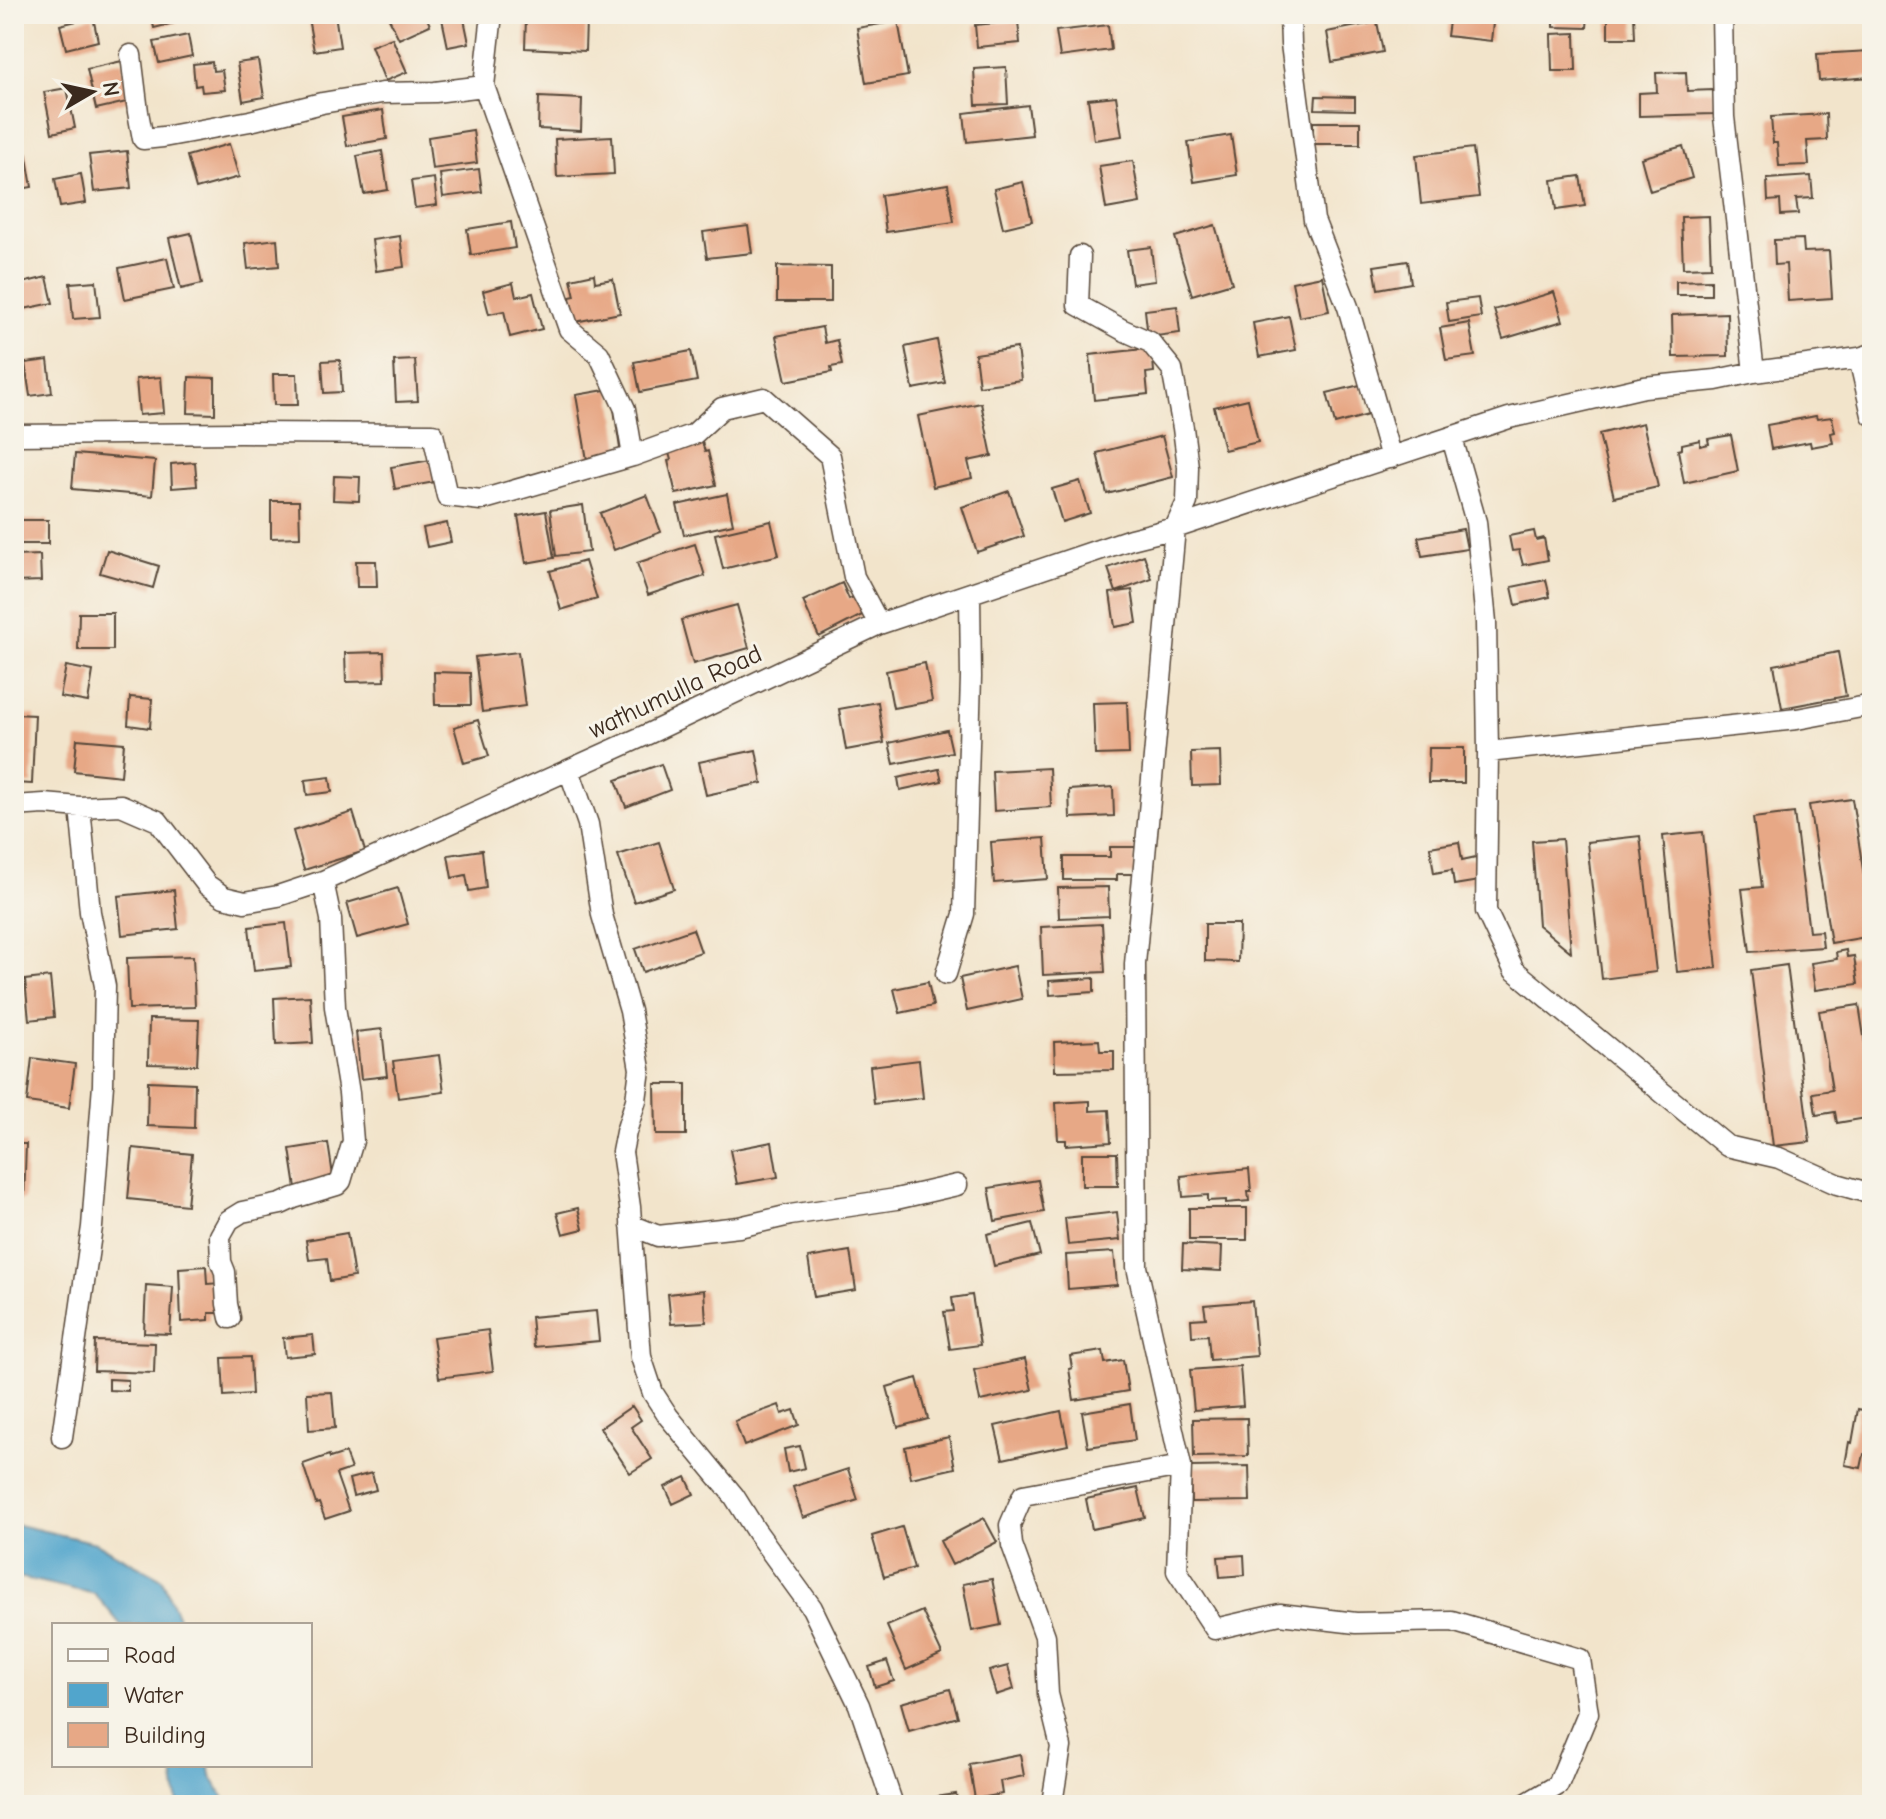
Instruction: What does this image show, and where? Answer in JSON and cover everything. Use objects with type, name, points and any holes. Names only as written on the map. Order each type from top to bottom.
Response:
[{"type":"street","points":[[492,14],[484,86],[569,329],[599,354],[625,409],[633,456]]},
{"type":"street","points":[[1290,14],[1291,44],[1314,220],[1348,307],[1391,458]]},
{"type":"street","points":[[1722,14],[1724,117],[1754,372]]},
{"type":"street","points":[[131,55],[143,139],[236,124],[322,103],[382,93],[435,92],[484,86]]},
{"type":"street","points":[[1080,256],[1078,305],[1150,342],[1172,369],[1188,467],[1187,502],[1175,528],[1135,964],[1137,1267],[1181,1466],[1177,1571],[1215,1629],[1280,1614],[1356,1623],[1452,1621],[1580,1659],[1588,1713],[1558,1785],[1524,1805]]},
{"type":"street","points":[[1865,356],[1872,415]]},
{"type":"street","name":"wathumulla Road","points":[[14,806],[121,805],[158,821],[207,885],[224,897],[245,902],[278,896],[323,881],[569,770],[879,624],[1131,539],[1175,528],[1509,418],[1644,387],[1716,380],[1865,356]]},
{"type":"street","points":[[14,435],[433,434],[447,496],[481,500],[633,456],[694,434],[722,408],[764,398],[830,456],[854,577],[879,624]]},
{"type":"street","points":[[1452,438],[1476,522],[1486,622],[1486,911],[1514,970],[1727,1146],[1779,1158],[1837,1184],[1872,1194]]},
{"type":"street","points":[[946,974],[964,914],[971,677],[970,594]]},
{"type":"street","points":[[1488,752],[1797,719],[1872,705]]},
{"type":"street","points":[[569,770],[588,824],[602,915],[630,1011],[640,1069],[636,1100],[622,1152],[641,1357],[653,1393],[668,1416],[734,1496],[812,1608],[859,1705],[893,1805]]},
{"type":"street","points":[[62,1437],[92,1227],[103,1085],[105,986],[90,912],[80,807]]},
{"type":"street","points":[[230,1318],[220,1236],[229,1220],[242,1212],[281,1204],[337,1185],[353,1141],[349,1093],[335,1007],[331,919],[323,881]]},
{"type":"street","points":[[631,1225],[658,1236],[739,1227],[957,1185]]},
{"type":"street","points":[[1054,1805],[1061,1747],[1048,1694],[1045,1636],[1012,1545],[1010,1525],[1023,1495],[1181,1466]]},
{"type":"water","points":[[14,1524],[96,1543],[162,1579],[180,1623],[119,1623],[95,1594],[14,1576]]},
{"type":"water","points":[[172,1767],[209,1767],[228,1805],[178,1805]]},
{"type":"building","points":[[151,14],[176,14],[178,22],[154,28]]},
{"type":"building","points":[[335,14],[340,47],[314,51],[308,18]]},
{"type":"building","points":[[387,14],[425,14],[430,25],[399,39]]},
{"type":"building","points":[[441,14],[463,14],[469,43],[448,47]]},
{"type":"building","points":[[1450,14],[1494,14],[1491,41],[1447,36]]},
{"type":"building","points":[[1554,14],[1588,14],[1587,28],[1554,27]]},
{"type":"building","points":[[1608,14],[1634,14],[1635,38],[1608,38]]},
{"type":"building","points":[[93,17],[98,41],[66,49],[60,25]]},
{"type":"building","points":[[526,18],[586,21],[585,51],[525,48]]},
{"type":"building","points":[[898,21],[908,76],[866,83],[857,28]]},
{"type":"building","points":[[1018,21],[1020,43],[977,47],[975,25]]},
{"type":"building","points":[[1377,22],[1383,52],[1332,62],[1327,32]]},
{"type":"building","points":[[1108,25],[1111,50],[1060,57],[1056,31]]},
{"type":"building","points":[[1575,33],[1576,71],[1552,71],[1551,34]]},
{"type":"building","points":[[188,35],[192,56],[159,63],[154,42]]},
{"type":"building","points":[[392,38],[407,72],[385,81],[371,46]]},
{"type":"building","points":[[1870,51],[1871,77],[1819,81],[1817,54]]},
{"type":"building","points":[[258,60],[264,97],[243,101],[237,63]]},
{"type":"building","points":[[122,61],[131,101],[96,109],[87,69]]},
{"type":"building","points":[[212,62],[213,71],[222,70],[225,90],[202,92],[201,85],[195,86],[193,64]]},
{"type":"building","points":[[1006,67],[1008,104],[976,105],[974,69]]},
{"type":"building","points":[[1686,72],[1687,91],[1714,90],[1714,114],[1639,116],[1639,93],[1657,92],[1656,73]]},
{"type":"building","points":[[67,88],[75,128],[52,133],[44,92]]},
{"type":"building","points":[[1116,96],[1122,136],[1094,140],[1088,99]]},
{"type":"building","points":[[1316,96],[1355,97],[1355,110],[1315,109]]},
{"type":"building","points":[[539,97],[582,99],[581,131],[538,129]]},
{"type":"building","points":[[1028,105],[1032,135],[967,142],[964,113]]},
{"type":"building","points":[[383,110],[387,139],[347,146],[342,117]]},
{"type":"building","points":[[1826,114],[1827,140],[1807,141],[1809,165],[1779,166],[1771,117]]},
{"type":"building","points":[[1313,122],[1360,122],[1360,144],[1313,144]]},
{"type":"building","points":[[473,130],[477,163],[432,169],[428,137]]},
{"type":"building","points":[[1231,135],[1237,175],[1194,182],[1188,142]]},
{"type":"building","points":[[612,136],[614,174],[557,177],[555,139]]},
{"type":"building","points":[[229,144],[239,177],[196,189],[187,156]]},
{"type":"building","points":[[1683,146],[1692,178],[1650,191],[1641,158]]},
{"type":"building","points":[[1473,148],[1479,197],[1421,204],[1416,155]]},
{"type":"building","points":[[127,151],[131,188],[94,192],[89,155]]},
{"type":"building","points":[[382,151],[388,190],[364,194],[357,156]]},
{"type":"building","points":[[26,152],[32,187],[14,190],[14,154]]},
{"type":"building","points":[[1133,161],[1140,203],[1106,209],[1099,166]]},
{"type":"building","points":[[479,169],[482,192],[443,197],[440,174]]},
{"type":"building","points":[[81,174],[86,203],[60,207],[55,179]]},
{"type":"building","points":[[1580,176],[1585,206],[1556,210],[1552,180]]},
{"type":"building","points":[[1811,176],[1813,198],[1796,199],[1798,214],[1781,215],[1780,200],[1768,201],[1767,179]]},
{"type":"building","points":[[434,178],[437,205],[415,208],[411,181]]},
{"type":"building","points":[[1023,182],[1032,221],[1003,228],[994,189]]},
{"type":"building","points":[[948,184],[954,222],[886,232],[881,195]]},
{"type":"building","points":[[1709,216],[1711,267],[1683,268],[1681,217]]},
{"type":"building","points":[[511,222],[515,248],[471,255],[467,229]]},
{"type":"building","points":[[1215,225],[1232,283],[1192,295],[1175,237]]},
{"type":"building","points":[[748,226],[752,253],[707,258],[703,232]]},
{"type":"building","points":[[191,233],[202,284],[181,289],[169,238]]},
{"type":"building","points":[[400,236],[404,267],[376,271],[372,240]]},
{"type":"building","points":[[277,239],[279,266],[248,269],[245,243]]},
{"type":"building","points":[[1803,239],[1804,252],[1829,251],[1832,298],[1788,301],[1786,264],[1775,265],[1774,240]]},
{"type":"building","points":[[1151,247],[1155,281],[1132,284],[1127,250]]},
{"type":"building","points":[[167,258],[174,289],[125,299],[119,268]]},
{"type":"building","points":[[1408,261],[1411,283],[1378,289],[1374,266]]},
{"type":"building","points":[[777,266],[831,267],[831,302],[777,302]]},
{"type":"building","points":[[594,274],[595,282],[613,279],[620,313],[575,322],[570,297],[575,296],[571,279]]},
{"type":"building","points":[[1322,276],[1329,311],[1299,317],[1292,282]]},
{"type":"building","points":[[47,277],[53,303],[19,310],[14,285]]},
{"type":"building","points":[[1711,280],[1711,295],[1676,295],[1676,281]]},
{"type":"building","points":[[96,281],[100,317],[73,319],[70,283]]},
{"type":"building","points":[[513,283],[516,297],[533,293],[542,329],[510,337],[504,311],[489,314],[483,291]]},
{"type":"building","points":[[1554,292],[1563,321],[1503,339],[1494,310]]},
{"type":"building","points":[[1478,298],[1481,317],[1449,322],[1446,302]]},
{"type":"building","points":[[1177,306],[1180,333],[1148,337],[1145,310]]},
{"type":"building","points":[[1727,313],[1728,356],[1673,357],[1672,315]]},
{"type":"building","points":[[1289,316],[1296,350],[1259,357],[1253,323]]},
{"type":"building","points":[[1469,323],[1475,356],[1446,360],[1440,328]]},
{"type":"building","points":[[822,327],[825,343],[837,340],[842,365],[831,367],[832,372],[786,381],[776,336]]},
{"type":"building","points":[[937,340],[945,383],[913,389],[905,347]]},
{"type":"building","points":[[1017,348],[1021,380],[979,386],[975,354]]},
{"type":"building","points":[[1152,348],[1154,372],[1146,373],[1148,394],[1094,400],[1090,355]]},
{"type":"building","points":[[691,351],[697,381],[640,392],[634,362]]},
{"type":"building","points":[[48,360],[52,393],[30,396],[25,363]]},
{"type":"building","points":[[340,360],[342,392],[324,393],[322,361]]},
{"type":"building","points":[[415,360],[418,401],[396,402],[394,361]]},
{"type":"building","points":[[273,374],[297,374],[298,405],[274,405]]},
{"type":"building","points":[[161,377],[164,413],[139,415],[136,379]]},
{"type":"building","points":[[189,377],[215,378],[215,414],[188,413]]},
{"type":"building","points":[[1360,385],[1368,415],[1335,424],[1327,393]]},
{"type":"building","points":[[611,389],[621,455],[587,460],[576,395]]},
{"type":"building","points":[[1248,399],[1258,442],[1224,450],[1214,407]]},
{"type":"building","points":[[981,403],[992,456],[968,461],[972,478],[933,487],[918,416]]},
{"type":"building","points":[[1816,416],[1817,419],[1832,417],[1835,432],[1831,433],[1833,443],[1811,447],[1810,442],[1771,449],[1767,425]]},
{"type":"building","points":[[1643,423],[1658,487],[1614,497],[1599,434]]},
{"type":"building","points":[[1731,435],[1738,471],[1684,483],[1678,450],[1682,449],[1682,444],[1700,440],[1700,446],[1709,444],[1708,439]]},
{"type":"building","points":[[1162,436],[1173,477],[1107,494],[1097,453]]},
{"type":"building","points":[[701,438],[705,452],[708,451],[716,485],[676,494],[667,446]]},
{"type":"building","points":[[75,454],[155,461],[152,496],[72,489]]},
{"type":"building","points":[[431,460],[435,482],[395,489],[391,467]]},
{"type":"building","points":[[195,462],[197,486],[172,488],[171,464]]},
{"type":"building","points":[[334,476],[360,477],[359,501],[333,500]]},
{"type":"building","points":[[1080,481],[1090,513],[1062,522],[1052,489]]},
{"type":"building","points":[[1009,491],[1024,536],[977,552],[962,507]]},
{"type":"building","points":[[727,494],[733,524],[684,535],[677,505]]},
{"type":"building","points":[[647,495],[661,532],[614,550],[600,513]]},
{"type":"building","points":[[271,501],[299,501],[300,537],[271,538]]},
{"type":"building","points":[[583,505],[589,552],[556,556],[550,510]]},
{"type":"building","points":[[546,511],[554,558],[526,563],[518,516]]},
{"type":"building","points":[[14,520],[48,520],[48,544],[14,544]]},
{"type":"building","points":[[771,521],[779,555],[723,569],[715,534]]},
{"type":"building","points":[[447,523],[451,542],[427,547],[423,528]]},
{"type":"building","points":[[1463,529],[1467,549],[1422,556],[1418,537]]},
{"type":"building","points":[[1534,531],[1536,540],[1544,538],[1548,560],[1523,565],[1519,550],[1512,551],[1509,536]]},
{"type":"building","points":[[695,544],[705,576],[648,595],[637,563]]},
{"type":"building","points":[[107,550],[159,566],[153,588],[100,573]]},
{"type":"building","points":[[40,555],[41,581],[14,582],[14,556]]},
{"type":"building","points":[[1144,555],[1152,579],[1116,592],[1108,568]]},
{"type":"building","points":[[356,561],[376,561],[377,587],[357,587]]},
{"type":"building","points":[[585,561],[597,599],[561,610],[550,571]]},
{"type":"building","points":[[1546,580],[1550,597],[1516,605],[1512,587]]},
{"type":"building","points":[[842,583],[849,599],[858,595],[866,613],[819,637],[803,601]]},
{"type":"building","points":[[1132,590],[1137,623],[1115,627],[1110,593]]},
{"type":"building","points":[[737,605],[749,648],[693,664],[681,620]]},
{"type":"building","points":[[79,613],[113,613],[113,650],[78,650]]},
{"type":"building","points":[[384,652],[385,681],[346,682],[345,653]]},
{"type":"building","points":[[518,652],[525,706],[482,712],[475,657]]},
{"type":"building","points":[[1838,652],[1846,696],[1782,708],[1774,665]]},
{"type":"building","points":[[925,663],[932,701],[893,708],[886,671]]},
{"type":"building","points":[[66,666],[93,671],[88,702],[60,697]]},
{"type":"building","points":[[434,672],[470,673],[471,705],[435,705]]},
{"type":"building","points":[[130,697],[152,699],[150,728],[128,725]]},
{"type":"building","points":[[878,702],[884,743],[846,750],[839,709]]},
{"type":"building","points":[[1127,702],[1129,754],[1095,755],[1093,703]]},
{"type":"building","points":[[14,714],[35,715],[32,784],[14,783]]},
{"type":"building","points":[[478,720],[489,756],[464,763],[454,727]]},
{"type":"building","points":[[947,730],[952,752],[894,764],[889,743]]},
{"type":"building","points":[[77,739],[124,743],[121,776],[74,771]]},
{"type":"building","points":[[1429,748],[1464,748],[1464,783],[1428,783]]},
{"type":"building","points":[[756,750],[762,783],[706,795],[699,762]]},
{"type":"building","points":[[1220,751],[1221,785],[1192,786],[1191,752]]},
{"type":"building","points":[[661,764],[670,790],[626,807],[616,780]]},
{"type":"building","points":[[1049,768],[1051,807],[994,811],[992,771]]},
{"type":"building","points":[[939,769],[942,781],[900,790],[898,778]]},
{"type":"building","points":[[330,777],[332,792],[307,795],[305,780]]},
{"type":"building","points":[[1113,787],[1114,816],[1070,818],[1069,790]]},
{"type":"building","points":[[1852,799],[1872,936],[1831,943],[1809,805]]},
{"type":"building","points":[[353,812],[365,851],[304,870],[293,831]]},
{"type":"building","points":[[1794,813],[1809,932],[1821,931],[1823,947],[1750,952],[1742,889],[1762,887],[1753,818]]},
{"type":"building","points":[[1703,832],[1717,968],[1677,972],[1663,836]]},
{"type":"building","points":[[1640,836],[1656,972],[1602,979],[1587,842]]},
{"type":"building","points":[[1045,838],[1048,879],[994,883],[991,842]]},
{"type":"building","points":[[1562,839],[1571,952],[1538,925],[1532,841]]},
{"type":"building","points":[[659,842],[674,889],[634,902],[618,855]]},
{"type":"building","points":[[1459,842],[1462,860],[1476,857],[1479,881],[1454,885],[1452,870],[1434,873],[1430,847]]},
{"type":"building","points":[[1110,847],[1135,847],[1135,874],[1117,874],[1117,880],[1064,880],[1064,857],[1110,857]]},
{"type":"building","points":[[482,850],[486,888],[469,891],[466,875],[452,878],[448,855]]},
{"type":"building","points":[[1108,887],[1109,916],[1059,918],[1058,888]]},
{"type":"building","points":[[398,888],[408,924],[357,938],[347,903]]},
{"type":"building","points":[[174,890],[178,929],[122,935],[118,896]]},
{"type":"building","points":[[286,923],[291,967],[254,971],[249,927]]},
{"type":"building","points":[[1102,924],[1105,972],[1043,975],[1041,927]]},
{"type":"building","points":[[1205,924],[1239,924],[1238,962],[1205,961]]},
{"type":"building","points":[[693,929],[701,952],[643,972],[635,949]]},
{"type":"building","points":[[1846,950],[1847,957],[1854,956],[1858,984],[1815,990],[1811,963],[1837,959],[1836,952]]},
{"type":"building","points":[[193,956],[195,1007],[129,1009],[127,958]]},
{"type":"building","points":[[1787,965],[1810,1142],[1773,1146],[1751,970]]},
{"type":"building","points":[[1015,966],[1022,999],[967,1011],[960,978]]},
{"type":"building","points":[[50,977],[54,1017],[29,1020],[25,980]]},
{"type":"building","points":[[1094,978],[1094,992],[1050,995],[1049,981]]},
{"type":"building","points":[[928,982],[933,1006],[900,1013],[894,989]]},
{"type":"building","points":[[310,996],[313,1043],[276,1045],[274,998]]},
{"type":"building","points":[[14,1001],[23,1002],[18,1045],[14,1045]]},
{"type":"building","points":[[1859,1005],[1872,1088],[1872,1117],[1837,1123],[1835,1112],[1816,1115],[1813,1093],[1832,1090],[1819,1011]]},
{"type":"building","points":[[149,1019],[199,1020],[197,1065],[148,1064]]},
{"type":"building","points":[[382,1029],[387,1076],[361,1079],[356,1032]]},
{"type":"building","points":[[1099,1040],[1100,1051],[1114,1051],[1114,1070],[1055,1071],[1054,1042]]},
{"type":"building","points":[[439,1055],[444,1092],[398,1098],[393,1061]]},
{"type":"building","points":[[32,1058],[75,1064],[69,1108],[27,1102]]},
{"type":"building","points":[[919,1060],[923,1098],[874,1104],[870,1066]]},
{"type":"building","points":[[14,1065],[18,1065],[19,1116],[14,1116]]},
{"type":"building","points":[[148,1081],[195,1083],[194,1128],[147,1126]]},
{"type":"building","points":[[655,1084],[686,1084],[686,1135],[656,1135]]},
{"type":"building","points":[[1090,1101],[1090,1111],[1109,1110],[1111,1142],[1066,1145],[1066,1140],[1058,1140],[1056,1103]]},
{"type":"building","points":[[772,1142],[778,1177],[737,1184],[730,1150]]},
{"type":"building","points":[[328,1143],[334,1182],[296,1188],[290,1149]]},
{"type":"building","points":[[14,1144],[26,1144],[24,1200],[14,1199]]},
{"type":"building","points":[[133,1148],[192,1154],[187,1205],[128,1199]]},
{"type":"building","points":[[1082,1153],[1117,1153],[1118,1186],[1082,1186]]},
{"type":"building","points":[[1249,1169],[1249,1201],[1208,1201],[1208,1195],[1183,1197],[1181,1176]]},
{"type":"building","points":[[1038,1180],[1044,1212],[995,1221],[989,1188]]},
{"type":"building","points":[[578,1208],[583,1229],[563,1234],[557,1213]]},
{"type":"building","points":[[1189,1208],[1247,1208],[1247,1240],[1189,1240]]},
{"type":"building","points":[[1117,1212],[1120,1240],[1068,1245],[1065,1218]]},
{"type":"building","points":[[1032,1223],[1040,1255],[994,1266],[987,1234]]},
{"type":"building","points":[[347,1233],[354,1277],[330,1281],[327,1258],[309,1260],[306,1240]]},
{"type":"building","points":[[1183,1244],[1222,1246],[1221,1271],[1182,1269]]},
{"type":"building","points":[[850,1251],[856,1290],[814,1297],[808,1258]]},
{"type":"building","points":[[1114,1252],[1117,1285],[1068,1289],[1066,1255]]},
{"type":"building","points":[[206,1266],[207,1284],[221,1283],[222,1313],[209,1313],[209,1320],[181,1322],[179,1268]]},
{"type":"building","points":[[146,1285],[173,1287],[170,1334],[144,1333]]},
{"type":"building","points":[[704,1290],[706,1322],[671,1324],[668,1294]]},
{"type":"building","points":[[972,1295],[980,1345],[950,1349],[944,1312],[954,1311],[952,1298]]},
{"type":"building","points":[[1252,1301],[1257,1356],[1210,1360],[1208,1335],[1192,1336],[1191,1319],[1206,1318],[1204,1305]]},
{"type":"building","points":[[596,1311],[599,1341],[534,1347],[531,1317]]},
{"type":"building","points":[[488,1330],[493,1371],[439,1378],[433,1337]]},
{"type":"building","points":[[313,1335],[315,1354],[285,1357],[283,1338]]},
{"type":"building","points":[[95,1341],[155,1343],[154,1373],[94,1371]]},
{"type":"building","points":[[1103,1351],[1105,1363],[1123,1360],[1128,1391],[1074,1400],[1070,1356]]},
{"type":"building","points":[[250,1357],[252,1394],[224,1396],[222,1358]]},
{"type":"building","points":[[1025,1359],[1032,1390],[980,1401],[974,1370]]},
{"type":"building","points":[[1240,1366],[1243,1406],[1194,1410],[1190,1370]]},
{"type":"building","points":[[917,1378],[928,1419],[898,1427],[887,1387]]},
{"type":"building","points":[[109,1379],[128,1380],[128,1391],[109,1390]]},
{"type":"building","points":[[332,1392],[335,1428],[309,1430],[307,1393]]},
{"type":"building","points":[[1130,1404],[1135,1440],[1088,1447],[1082,1412]]},
{"type":"building","points":[[779,1405],[782,1414],[794,1410],[799,1425],[744,1446],[735,1421]]},
{"type":"building","points":[[632,1406],[641,1420],[631,1427],[652,1459],[630,1473],[600,1428]]},
{"type":"building","points":[[1858,1409],[1872,1412],[1872,1455],[1864,1454],[1861,1468],[1845,1465]]},
{"type":"building","points":[[1061,1411],[1068,1445],[1003,1459],[995,1426]]},
{"type":"building","points":[[1247,1418],[1248,1456],[1194,1457],[1193,1419]]},
{"type":"building","points":[[949,1437],[955,1468],[911,1478],[905,1447]]},
{"type":"building","points":[[800,1446],[805,1468],[788,1472],[784,1449]]},
{"type":"building","points":[[345,1453],[351,1469],[336,1474],[349,1511],[325,1519],[319,1503],[316,1504],[303,1464]]},
{"type":"building","points":[[1249,1466],[1250,1501],[1191,1502],[1190,1467]]},
{"type":"building","points":[[848,1469],[858,1500],[803,1518],[793,1487]]},
{"type":"building","points":[[372,1473],[376,1490],[353,1496],[349,1479]]},
{"type":"building","points":[[686,1477],[694,1494],[673,1504],[665,1487]]},
{"type":"building","points":[[1138,1488],[1145,1518],[1092,1529],[1086,1499]]},
{"type":"building","points":[[984,1518],[997,1542],[952,1565],[940,1541]]},
{"type":"building","points":[[902,1527],[914,1568],[884,1577],[872,1536]]},
{"type":"building","points":[[1244,1555],[1245,1575],[1220,1577],[1218,1557]]},
{"type":"building","points":[[992,1579],[1001,1625],[972,1631],[963,1584]]},
{"type":"building","points":[[922,1611],[942,1654],[906,1670],[887,1626]]},
{"type":"building","points":[[887,1661],[894,1681],[875,1687],[869,1667]]},
{"type":"building","points":[[1008,1666],[1014,1689],[996,1695],[989,1671]]},
{"type":"building","points":[[950,1689],[958,1717],[909,1731],[901,1703]]},
{"type":"building","points":[[1020,1754],[1024,1776],[1000,1781],[1002,1794],[975,1799],[969,1764]]},
{"type":"building","points":[[956,1794],[958,1805],[916,1805],[916,1800]]}]
